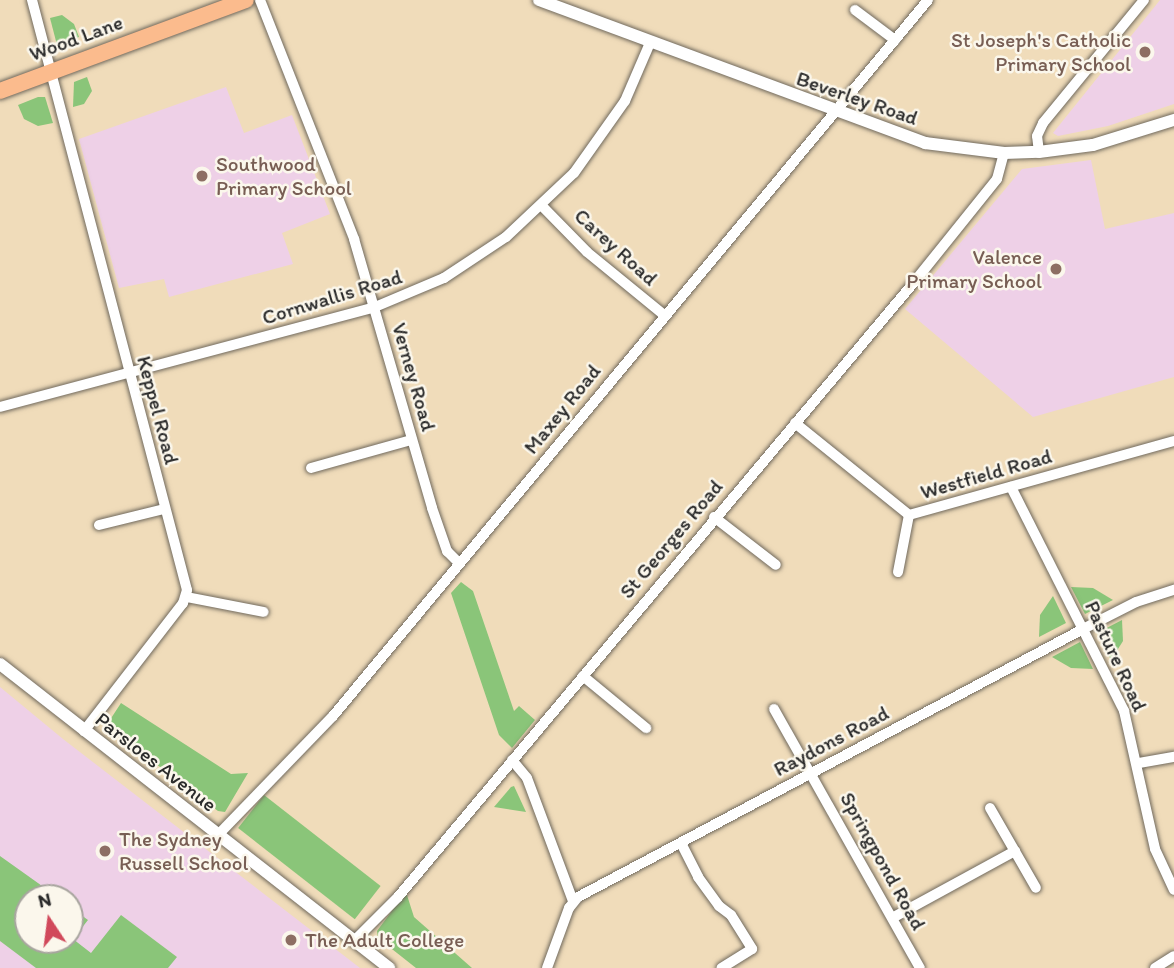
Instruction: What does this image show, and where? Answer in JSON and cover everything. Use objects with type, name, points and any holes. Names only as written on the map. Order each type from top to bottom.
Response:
[{"type":"main road","name":"Wood Lane","points":[[0,91],[50,70],[246,0]]},
{"type":"street","name":"Keppel Road","points":[[32,0],[187,597]]},
{"type":"street","name":"Verney Road","points":[[260,0],[321,148],[375,307],[411,440],[447,551],[460,564]]},
{"type":"street","name":"Beverley Road","points":[[539,0],[834,112],[925,143],[1004,153],[1039,152],[1093,145],[1174,120]]},
{"type":"street","name":"Maxey Road","points":[[218,835],[333,716],[928,0]]},
{"type":"street","points":[[1039,152],[1037,136],[1043,123],[1144,0]]},
{"type":"street","points":[[855,10],[895,40]]},
{"type":"street","name":"Cornwallis Road","points":[[0,407],[375,307],[468,264],[543,207],[601,137],[638,76],[650,43]]},
{"type":"street","name":"St Georges Road","points":[[354,941],[398,897],[997,179],[1004,153]]},
{"type":"street","name":"Carey Road","points":[[543,207],[587,252],[664,315]]},
{"type":"street","name":"Westfield Road","points":[[795,423],[909,515],[1174,441]]},
{"type":"street","points":[[310,468],[411,440]]},
{"type":"street","name":"Pasture Road","points":[[1011,487],[1124,711],[1139,763],[1155,849],[1174,890]]},
{"type":"street","points":[[99,525],[164,509]]},
{"type":"street","points":[[898,572],[909,515]]},
{"type":"street","points":[[714,517],[776,565]]},
{"type":"street","name":"Raydons Road","points":[[572,901],[1083,629],[1136,602],[1174,590]]},
{"type":"street","points":[[84,731],[187,597],[264,611]]},
{"type":"street","name":"Parsloes Avenue","points":[[0,664],[388,968]]},
{"type":"street","points":[[583,677],[646,728]]},
{"type":"street","name":"Springpond Road","points":[[774,709],[894,917],[920,968]]},
{"type":"street","points":[[1139,763],[1174,757]]},
{"type":"street","points":[[512,760],[527,778],[572,901],[547,968]]},
{"type":"street","points":[[990,808],[1036,888]]},
{"type":"street","points":[[681,843],[698,877],[719,906],[731,915],[752,949],[722,968]]},
{"type":"street","points":[[894,917],[1015,850]]},
{"type":"street","points":[[1154,968],[1174,956]]},
{"type":"shaded area","name":"St Joseph's Catholic Primary School","points":[[1160,0],[1174,0],[1174,104],[1108,126],[1058,136],[1053,133]]},
{"type":"shaded area","name":"Southwood Primary School","points":[[226,87],[244,133],[292,115],[330,214],[282,233],[293,264],[169,297],[164,279],[119,288],[79,139]]},
{"type":"shaded area","name":"Valence Primary School","points":[[1091,160],[1105,229],[1174,213],[1174,377],[1033,417],[905,309],[1022,169]]},
{"type":"shaded area","name":"The Sydney Russell School","points":[[0,687],[63,739],[360,968],[0,968]]},
{"type":"green space","points":[[62,15],[74,24],[79,37],[57,45],[50,18]]},
{"type":"green space","points":[[87,77],[92,91],[84,104],[73,107],[74,82]]},
{"type":"green space","points":[[45,97],[53,123],[38,126],[24,119],[18,105]]},
{"type":"green space","points":[[461,582],[473,591],[514,711],[519,706],[535,720],[512,748],[499,735],[451,593]]},
{"type":"green space","points":[[1071,587],[1093,588],[1113,600],[1085,614]]},
{"type":"green space","points":[[1053,596],[1066,623],[1039,637],[1040,615]]},
{"type":"green space","points":[[1122,620],[1123,641],[1111,660],[1097,633]]},
{"type":"green space","points":[[1080,642],[1093,669],[1071,668],[1052,657]]},
{"type":"green space","points":[[121,703],[231,774],[248,773],[225,812],[218,811],[106,726]]},
{"type":"green space","points":[[514,786],[526,812],[494,807],[511,787]]},
{"type":"green space","points":[[264,795],[381,886],[355,919],[238,828]]},
{"type":"green space","points":[[0,856],[39,884],[14,884],[14,952],[0,941]]},
{"type":"green space","points":[[406,892],[414,917],[472,968],[416,968],[378,938],[377,931]]},
{"type":"green space","points":[[121,915],[177,957],[168,968],[36,968],[17,954],[84,954],[84,948],[91,953]]},
{"type":"place","name":"St Joseph's Catholic Primary School","points":[[1145,52]]},
{"type":"place","name":"Southwood Primary School","points":[[202,176]]},
{"type":"place","name":"Valence Primary School","points":[[1056,269]]},
{"type":"place","name":"The Sydney Russell School","points":[[105,851]]},
{"type":"place","name":"The Adult College","points":[[291,940]]}]
